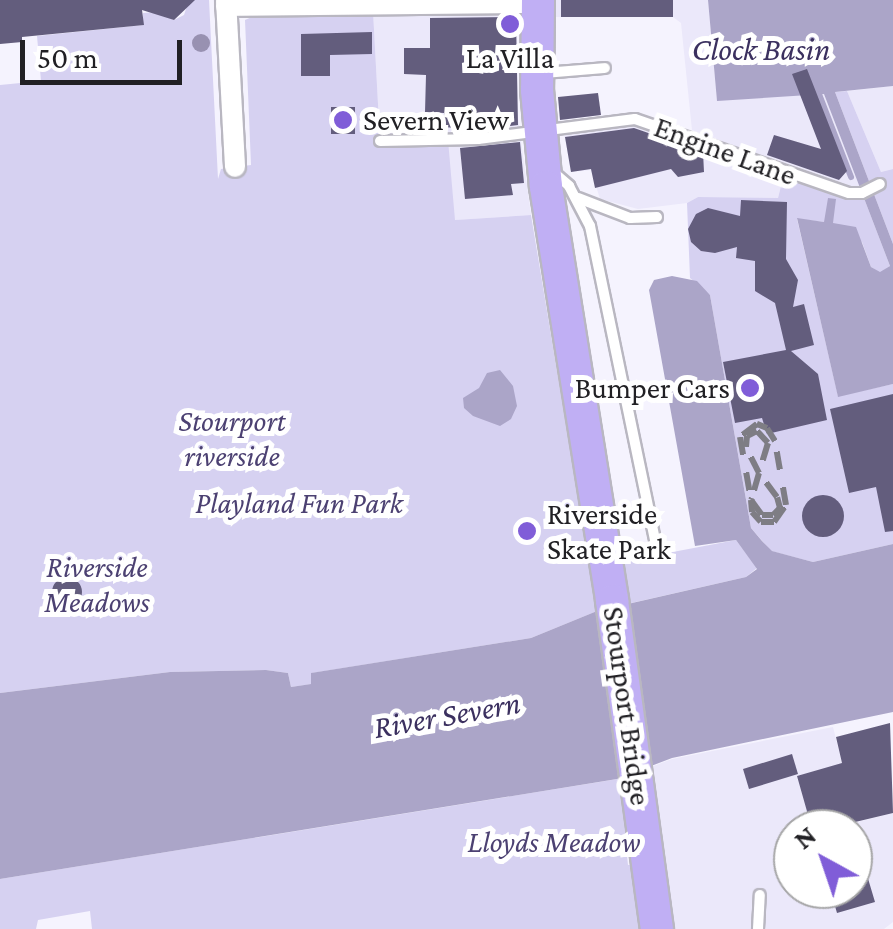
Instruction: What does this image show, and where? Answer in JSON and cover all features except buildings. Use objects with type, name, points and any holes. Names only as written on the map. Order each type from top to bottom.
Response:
[{"type":"main road","name":"Stourport Bridge","points":[[538,2],[537,73],[543,161],[612,601],[657,929]]},
{"type":"street","points":[[236,167],[226,3],[538,2]]},
{"type":"lane","points":[[537,73],[605,68]]},
{"type":"lane","name":"Engine Lane","points":[[380,141],[478,139],[543,161],[635,119],[849,193],[880,184]]},
{"type":"lane","points":[[543,161],[578,198],[590,226],[612,316],[656,546]]},
{"type":"lane","points":[[578,198],[630,218],[657,217]]},
{"type":"lane","points":[[758,929],[760,895]]},
{"type":"shaded area","points":[[538,0],[708,0],[717,100],[824,93],[862,193],[784,174],[778,198],[698,197],[687,203],[638,209],[600,199],[591,170],[571,172],[563,128],[635,119],[693,140],[681,23],[673,17],[554,17]]},
{"type":"shaded area","points":[[516,8],[517,111],[531,215],[455,220],[380,141],[373,11]]},
{"type":"shaded area","points":[[893,86],[893,169],[881,172],[847,91]]},
{"type":"shaded area","points":[[833,727],[854,809],[773,809],[773,909],[873,909],[873,818],[893,813],[893,922],[884,929],[671,929],[651,767],[672,759]]},
{"type":"green space","name":"Stourport riverside","points":[[189,0],[209,0],[218,179],[221,169],[251,165],[245,20],[254,16],[373,11],[380,141],[448,140],[455,220],[531,215],[597,611],[531,638],[312,673],[312,684],[291,687],[288,673],[266,670],[170,672],[0,693],[0,85],[41,81],[37,36],[143,25],[143,13],[157,12],[174,20],[184,15]]},
{"type":"green space","points":[[847,91],[881,172],[893,169],[893,244],[835,92]]},
{"type":"green space","points":[[784,174],[862,193],[890,266],[880,273],[871,267],[862,242],[824,222],[797,219],[838,396],[893,384],[893,544],[813,562],[771,551],[751,528],[710,295],[690,278],[687,203],[698,197],[778,198]]},
{"type":"green space","points":[[736,540],[757,568],[746,577],[627,604],[620,562]]},
{"type":"green space","name":"Lloyds Meadow","points":[[624,778],[634,854],[627,856],[628,865],[635,864],[643,929],[92,929],[90,911],[38,920],[36,929],[0,929],[0,879]]},
{"type":"water","name":"Clock Basin","points":[[708,0],[893,0],[893,86],[835,92],[893,244],[893,384],[838,397],[797,218],[824,222],[828,198],[836,199],[833,223],[856,227],[871,267],[880,272],[890,266],[824,94],[717,101]]},
{"type":"water","name":"River Severn","points":[[672,276],[697,281],[710,295],[751,528],[772,551],[813,562],[893,544],[893,712],[672,758],[617,779],[0,879],[0,693],[170,672],[266,670],[288,673],[291,687],[311,684],[311,673],[531,638],[597,611],[746,577],[757,569],[736,540],[695,546],[649,290],[654,280]]},
{"type":"water","points":[[500,370],[513,386],[517,406],[511,419],[500,426],[473,416],[464,408],[463,398],[479,388],[487,373]]},
{"type":"waterway","points":[[819,94],[851,177]]},
{"type":"railway","points":[[751,500],[740,437],[757,424],[767,428],[775,441],[786,505],[774,522],[761,522],[752,512],[751,500],[752,498],[759,473],[768,443],[757,431],[747,436],[746,447],[759,473],[777,497],[780,508],[773,515],[762,515],[751,500]]},
{"type":"place","name":"La Villa","points":[[510,24]]},
{"type":"place","name":"Severn View","points":[[343,120]]},
{"type":"place","name":"Bumper Cars","points":[[750,388]]},
{"type":"place","name":"Riverside Skate Park","points":[[527,531]]},
{"type":"park label","name":"Playland Fun Park","points":[[299,503]]},
{"type":"park label","name":"Riverside Meadows","points":[[97,584]]}]
